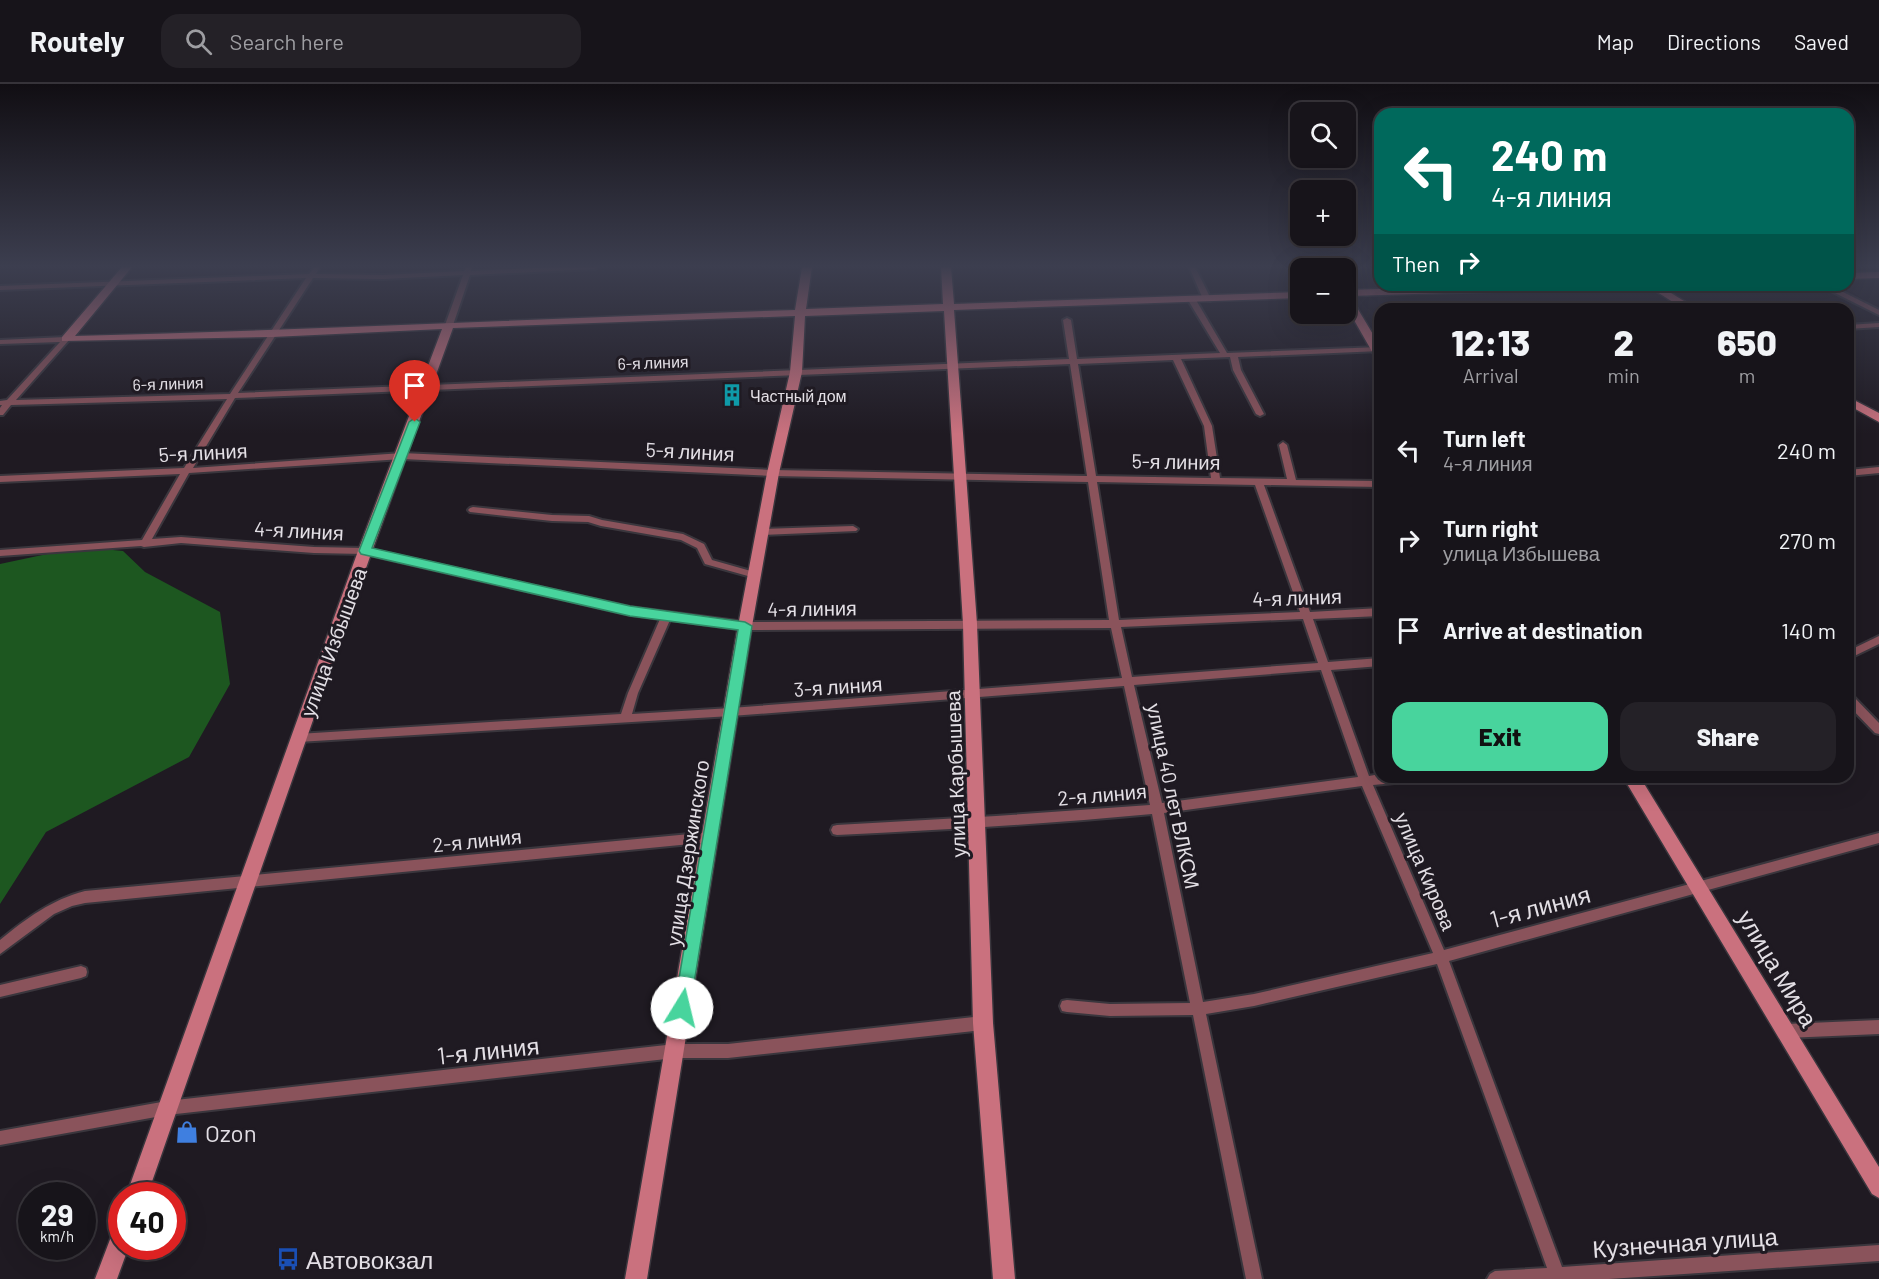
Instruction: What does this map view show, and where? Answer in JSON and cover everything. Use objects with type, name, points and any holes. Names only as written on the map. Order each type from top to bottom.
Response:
[{"type":"main road","points":[[66,339],[80,323]]},
{"type":"main road","points":[[66,339],[272,334],[514,323]]},
{"type":"main road","name":"улица Дзержинского","points":[[636,1279],[745,626],[773,473],[796,372],[799,323]]},
{"type":"main road","name":"улица Карбышева","points":[[951,323],[970,624],[983,1023],[1004,1279]]},
{"type":"main road","points":[[1361,323],[1374,343]]},
{"type":"main road","name":"улица Избышева","points":[[141,1182],[365,551],[402,456],[448,325]]},
{"type":"main road","points":[[1854,403],[1879,418]]},
{"type":"main road","name":"улица Мира","points":[[1634,783],[1699,886],[1879,1186]]},
{"type":"main road","points":[[106,1279],[113,1260]]},
{"type":"street","points":[[144,544],[185,471],[280,323]]},
{"type":"street","name":"улица 40 лет ВЛКСМ","points":[[1067,323],[1115,624],[1157,809],[1254,1279]]},
{"type":"street","points":[[1207,323],[1228,354],[1260,414]]},
{"type":"street","points":[[1854,327],[1879,325]]},
{"type":"street","points":[[0,342],[66,339]]},
{"type":"street","points":[[0,413],[4,403],[66,339]]},
{"type":"street","name":"6-я линия","points":[[4,403],[231,396],[1176,358],[1228,354],[1374,351]]},
{"type":"street","points":[[1176,358],[1208,426],[1216,479]]},
{"type":"street","points":[[1283,445],[1292,482]]},
{"type":"street","name":"5-я линия","points":[[0,479],[185,471],[402,456],[773,473],[1216,479],[1374,484]]},
{"type":"street","points":[[1854,472],[1879,470]]},
{"type":"street","name":"улица Кирова","points":[[1259,482],[1304,614],[1326,667],[1365,780],[1442,957],[1557,1275]]},
{"type":"street","points":[[474,510],[552,518],[589,519],[683,537],[700,546],[708,562],[754,575]]},
{"type":"street","points":[[762,532],[853,529]]},
{"type":"street","name":"4-я линия","points":[[0,553],[181,540],[314,550],[365,551],[538,592],[666,617],[745,626],[1115,624],[1374,612]]},
{"type":"street","points":[[625,718],[633,693],[666,617]]},
{"type":"street","points":[[1854,652],[1879,640]]},
{"type":"street","name":"3-я линия","points":[[298,738],[731,712],[1374,663]]},
{"type":"street","points":[[1854,705],[1879,730]]},
{"type":"street","name":"2-я линия","points":[[837,830],[978,823],[1157,809],[1374,779]]},
{"type":"street","name":"2-я линия","points":[[247,883],[711,837]]},
{"type":"street","name":"1-я линия","points":[[1067,1006],[1110,1010],[1198,1009],[1327,984],[1442,957],[1879,838]]},
{"type":"street","points":[[0,948],[46,910],[64,901],[85,897],[247,883]]},
{"type":"street","points":[[0,991],[81,972]]},
{"type":"street","name":"1-я линия","points":[[0,1138],[167,1108],[675,1051],[729,1051],[983,1023]]},
{"type":"street","points":[[1786,1031],[1879,1027]]},
{"type":"street","name":"Кузнечная улица","points":[[1495,1279],[1879,1253]]},
{"type":"green space","points":[[102,549],[123,551],[145,572],[220,612],[230,684],[189,757],[46,832],[0,904],[0,564],[47,554]]},
{"type":"place","name":"Частный дом","points":[[732,395]]},
{"type":"place","name":"Ozon","points":[[187,1132]]},
{"type":"place","name":"Автовокзал","points":[[288,1259]]},
{"type":"route","points":[[415,422],[365,551],[630,611],[682,620],[745,626],[682,1008]]}]
